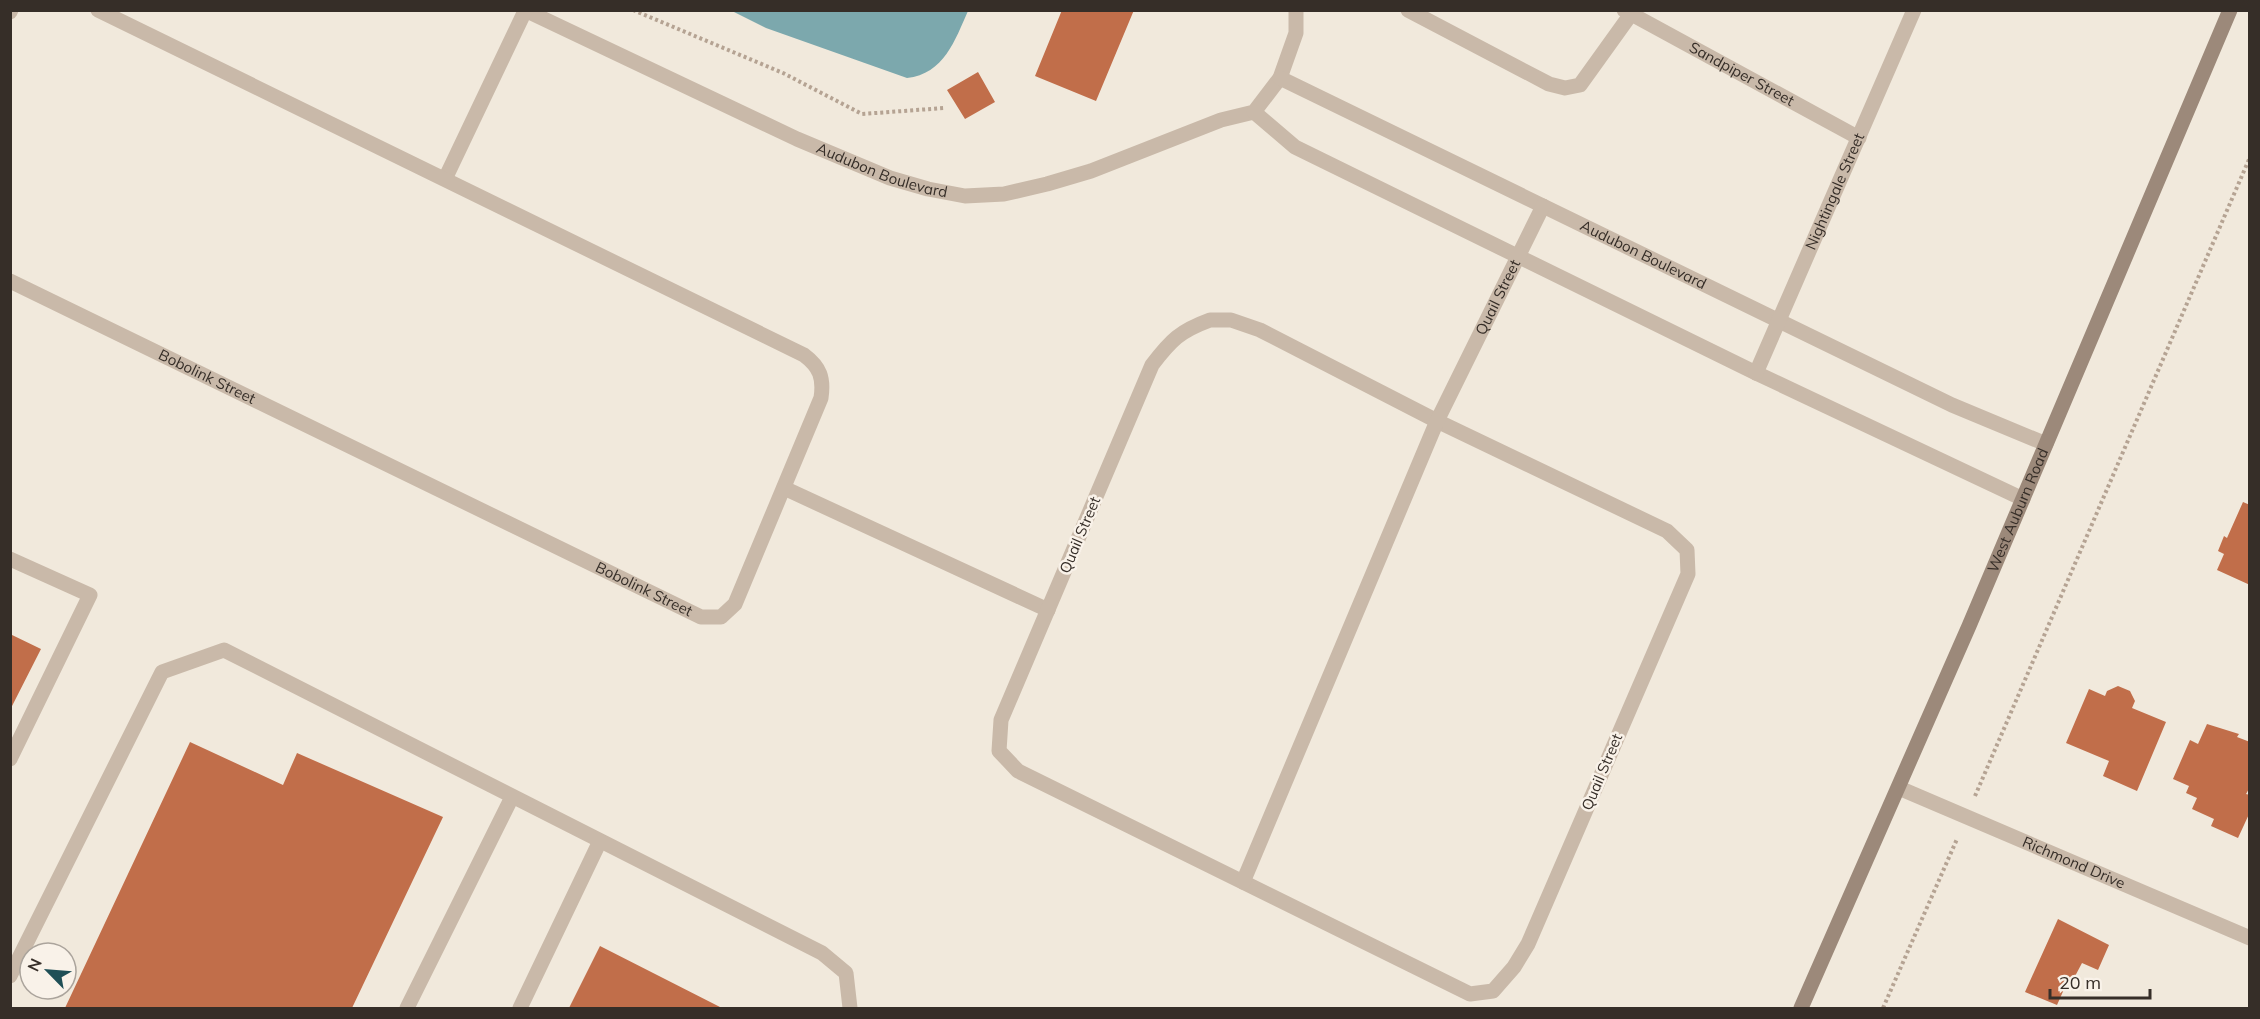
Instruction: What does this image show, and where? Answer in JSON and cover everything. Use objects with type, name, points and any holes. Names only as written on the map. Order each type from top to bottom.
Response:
[{"type":"main road","name":"West Auburn Road","points":[[1801,1008],[1899,788],[2230,10]]},
{"type":"street","name":"Bobolink Street","points":[[10,281],[701,617],[721,617],[735,604],[821,398],[820,373],[814,362],[804,355],[98,10]]},
{"type":"street","points":[[1296,10],[1296,33],[1280,78],[1254,112],[1295,147],[1756,374],[2023,499]]},
{"type":"street","points":[[1408,10],[1549,84],[1565,88],[1580,86],[1627,12]]},
{"type":"street","name":"Nightingale Street","points":[[1756,374],[1914,10]]},
{"type":"street","points":[[445,179],[525,11]]},
{"type":"street","name":"Audubon Boulevard","points":[[525,11],[797,140],[890,178],[928,189],[965,196],[1004,194],[1047,184],[1091,171],[1221,120],[1254,112]]},
{"type":"street","name":"Sandpiper Street","points":[[1627,12],[1859,138]]},
{"type":"street","name":"Audubon Boulevard","points":[[1280,78],[1952,405],[2046,444]]},
{"type":"street","name":"Quail Street","points":[[1243,882],[1437,421],[1543,206]]},
{"type":"street","name":"Quail Street","points":[[1210,320],[1231,320],[1260,330],[1437,421],[1667,531],[1687,550],[1688,574],[1528,944],[1514,967],[1493,991],[1470,994],[1018,771],[999,751],[1001,720],[1152,365],[1168,344],[1184,330],[1210,320]]},
{"type":"street","points":[[784,488],[1048,610]]},
{"type":"street","points":[[10,559],[90,595],[10,759]]},
{"type":"street","points":[[10,976],[162,672],[224,650],[822,954],[846,973],[850,1008]]},
{"type":"street","name":"Richmond Drive","points":[[1899,788],[2250,938]]},
{"type":"street","points":[[407,1008],[512,797]]},
{"type":"street","points":[[520,1008],[600,841]]},
{"type":"path","points":[[633,10],[783,74],[862,114],[944,108]]},
{"type":"path","points":[[1978,790],[2250,157]]},
{"type":"path","points":[[1882,1008],[1955,844]]},
{"type":"water","points":[[732,11],[968,11],[953,44],[939,63],[920,75],[907,78],[766,28]]},
{"type":"building","points":[[1062,10],[1134,10],[1096,101],[1035,76]]},
{"type":"building","points":[[978,72],[995,102],[965,119],[947,90]]},
{"type":"building","points":[[2243,502],[2250,505],[2250,585],[2217,570],[2224,554],[2218,551],[2224,536],[2227,538]]},
{"type":"building","points":[[10,634],[41,649],[10,710]]},
{"type":"building","points":[[2118,686],[2130,691],[2135,701],[2132,708],[2166,722],[2137,791],[2103,776],[2109,761],[2066,743],[2089,689],[2105,696],[2107,691]]},
{"type":"building","points":[[2207,724],[2239,734],[2237,737],[2250,742],[2250,787],[2246,794],[2250,795],[2250,812],[2238,838],[2211,826],[2214,819],[2192,809],[2197,798],[2186,793],[2189,786],[2173,779],[2190,740],[2198,744]]},
{"type":"building","points":[[190,742],[283,785],[297,753],[443,817],[352,1008],[65,1008],[68,1001],[78,1001],[78,980]]},
{"type":"building","points":[[2058,919],[2109,945],[2098,970],[2082,963],[2073,980],[2069,978],[2057,1005],[2025,992]]},
{"type":"building","points":[[600,946],[720,1007],[569,1008]]}]
